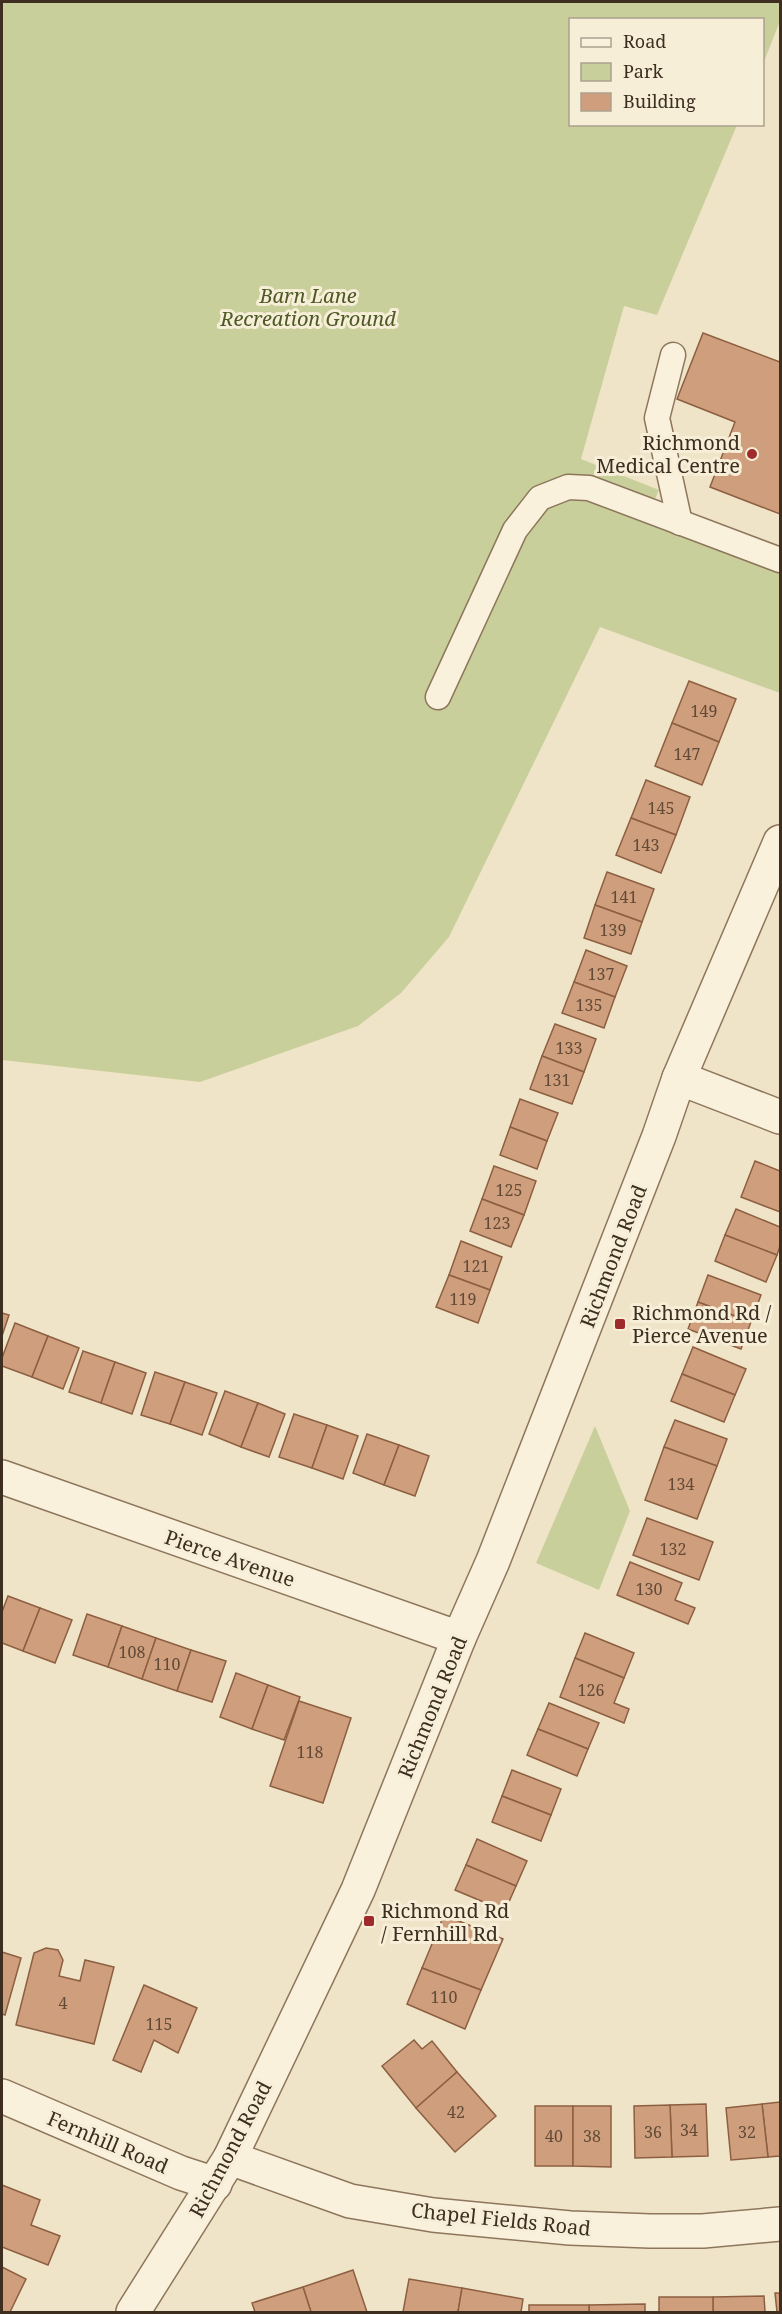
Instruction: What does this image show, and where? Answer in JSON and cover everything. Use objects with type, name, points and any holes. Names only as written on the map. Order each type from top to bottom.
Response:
[{"type":"street","name":"Richmond Road","points":[[133,2313],[222,2171],[358,1890],[459,1638],[498,1550],[660,1136],[680,1078],[780,842]]},
{"type":"street","points":[[680,1078],[780,1117]]},
{"type":"street","name":"Pierce Avenue","points":[[2,1477],[459,1638]]},
{"type":"street","name":"Fernhill Road","points":[[2,2096],[181,2173],[222,2171]]},
{"type":"street","name":"Chapel Fields Road","points":[[222,2171],[350,2201],[433,2215],[570,2228],[650,2231],[703,2231],[780,2224]]},
{"type":"lane","points":[[673,355],[657,418],[680,523]]},
{"type":"lane","points":[[438,697],[515,530],[540,498],[568,487],[588,488],[780,560]]},
{"type":"green space","name":"Barn Lane Recreation Ground","points":[[2,2],[780,2],[780,21],[764,61],[764,18],[569,18],[569,126],[737,126],[657,315],[624,306],[581,459],[659,490],[646,519],[780,569],[780,693],[600,627],[449,937],[401,993],[358,1026],[200,1082],[2,1060]]},
{"type":"green space","points":[[595,1426],[630,1511],[599,1590],[536,1563]]},
{"type":"building","name":"Richmond Medical Centre","points":[[703,333],[780,362],[780,514],[710,487],[735,422],[677,399]]},
{"type":"building","points":[[689,681],[736,699],[719,742],[672,723]]},
{"type":"building","points":[[672,723],[719,742],[702,785],[655,766]]},
{"type":"building","points":[[646,780],[690,797],[676,835],[631,818]]},
{"type":"building","points":[[631,818],[676,835],[661,873],[616,855]]},
{"type":"building","points":[[607,872],[654,889],[642,922],[595,905]]},
{"type":"building","points":[[595,905],[642,922],[631,954],[584,938]]},
{"type":"building","points":[[586,950],[627,966],[615,997],[574,982]]},
{"type":"building","points":[[574,982],[615,997],[604,1028],[562,1013]]},
{"type":"building","points":[[555,1024],[596,1039],[584,1072],[542,1056]]},
{"type":"building","points":[[542,1056],[584,1072],[572,1104],[530,1089]]},
{"type":"building","points":[[520,1099],[558,1113],[547,1141],[510,1127]]},
{"type":"building","points":[[510,1127],[547,1141],[537,1169],[500,1155]]},
{"type":"building","points":[[755,1161],[780,1171],[780,1212],[741,1197]]},
{"type":"building","points":[[494,1166],[536,1181],[524,1215],[482,1199]]},
{"type":"building","points":[[482,1199],[524,1215],[511,1247],[470,1231]]},
{"type":"building","points":[[736,1209],[780,1227],[780,1246],[777,1255],[725,1235]]},
{"type":"building","points":[[725,1235],[777,1255],[766,1282],[715,1261]]},
{"type":"building","points":[[461,1241],[502,1257],[490,1290],[449,1275]]},
{"type":"building","points":[[449,1275],[490,1290],[478,1323],[436,1307]]},
{"type":"building","points":[[708,1275],[761,1295],[751,1322],[698,1302]]},
{"type":"building","points":[[698,1302],[751,1322],[741,1349],[688,1329]]},
{"type":"building","points":[[2,1313],[9,1315],[2,1336]]},
{"type":"building","points":[[15,1323],[48,1336],[32,1377],[2,1366],[2,1358]]},
{"type":"building","points":[[48,1336],[79,1348],[63,1389],[32,1377]]},
{"type":"building","points":[[693,1347],[746,1369],[735,1395],[682,1374]]},
{"type":"building","points":[[83,1351],[115,1362],[101,1403],[69,1392]]},
{"type":"building","points":[[115,1362],[146,1373],[132,1414],[101,1403]]},
{"type":"building","points":[[155,1372],[185,1382],[170,1424],[141,1415]]},
{"type":"building","points":[[682,1374],[735,1395],[724,1422],[671,1401]]},
{"type":"building","points":[[185,1382],[217,1393],[202,1435],[170,1424]]},
{"type":"building","points":[[225,1391],[258,1403],[241,1447],[209,1434]]},
{"type":"building","points":[[258,1403],[285,1414],[269,1457],[241,1447]]},
{"type":"building","points":[[294,1414],[327,1425],[312,1468],[279,1457]]},
{"type":"building","points":[[675,1420],[727,1439],[717,1466],[664,1447]]},
{"type":"building","points":[[327,1425],[358,1436],[343,1479],[312,1468]]},
{"type":"building","points":[[367,1434],[399,1445],[384,1485],[353,1473]]},
{"type":"building","points":[[399,1445],[429,1456],[415,1496],[384,1485]]},
{"type":"building","points":[[664,1447],[717,1466],[697,1519],[645,1500]]},
{"type":"building","points":[[647,1518],[713,1542],[699,1580],[633,1555]]},
{"type":"building","points":[[630,1562],[682,1583],[675,1600],[695,1608],[688,1624],[617,1595]]},
{"type":"building","points":[[8,1596],[40,1608],[23,1651],[2,1643],[2,1612]]},
{"type":"building","points":[[40,1608],[72,1620],[55,1663],[23,1651]]},
{"type":"building","points":[[87,1614],[122,1626],[108,1667],[73,1655]]},
{"type":"building","points":[[122,1626],[156,1638],[142,1679],[108,1667]]},
{"type":"building","points":[[585,1633],[634,1653],[624,1678],[575,1658]]},
{"type":"building","points":[[156,1638],[191,1650],[177,1691],[142,1679]]},
{"type":"building","points":[[191,1650],[226,1661],[212,1702],[177,1691]]},
{"type":"building","points":[[575,1658],[624,1678],[614,1703],[629,1709],[624,1723],[560,1697]]},
{"type":"building","points":[[236,1673],[268,1685],[252,1729],[220,1717]]},
{"type":"building","points":[[268,1685],[300,1697],[284,1740],[252,1729]]},
{"type":"building","points":[[299,1701],[351,1718],[323,1803],[270,1786]]},
{"type":"building","points":[[549,1703],[599,1723],[588,1749],[538,1729]]},
{"type":"building","points":[[538,1729],[588,1749],[577,1776],[527,1755]]},
{"type":"building","points":[[512,1770],[561,1789],[551,1815],[502,1796]]},
{"type":"building","points":[[502,1796],[551,1815],[541,1841],[492,1822]]},
{"type":"building","points":[[477,1839],[527,1861],[516,1886],[466,1865]]},
{"type":"building","points":[[466,1865],[516,1886],[505,1911],[455,1890]]},
{"type":"building","points":[[444,1915],[503,1939],[481,1990],[422,1968]]},
{"type":"building","points":[[46,1948],[58,1950],[63,1960],[59,1976],[80,1981],[85,1960],[114,1967],[94,2044],[16,2025],[34,1953]]},
{"type":"building","points":[[2,1952],[21,1958],[5,2015],[2,2014]]},
{"type":"building","points":[[422,1968],[481,1990],[465,2029],[407,2004]]},
{"type":"building","points":[[144,1985],[197,2008],[178,2053],[154,2040],[141,2072],[113,2060]]},
{"type":"building","points":[[414,2040],[422,2049],[432,2041],[457,2072],[416,2108],[382,2066]]},
{"type":"building","points":[[457,2072],[496,2116],[455,2152],[416,2108]]},
{"type":"building","points":[[780,2102],[780,2156],[768,2157],[762,2104]]},
{"type":"building","points":[[706,2104],[708,2156],[672,2157],[670,2105]]},
{"type":"building","points":[[762,2104],[768,2157],[731,2160],[726,2108]]},
{"type":"building","points":[[670,2105],[672,2157],[635,2158],[634,2106]]},
{"type":"building","points":[[535,2106],[573,2106],[573,2166],[535,2166]]},
{"type":"building","points":[[573,2106],[611,2106],[611,2167],[573,2166]]},
{"type":"building","points":[[2,2185],[40,2200],[31,2225],[60,2236],[48,2265],[2,2247]]},
{"type":"building","points":[[2,2267],[26,2279],[10,2312],[2,2312]]},
{"type":"building","points":[[353,2270],[367,2312],[311,2312],[303,2287]]},
{"type":"building","points":[[409,2279],[462,2288],[458,2312],[403,2312]]},
{"type":"building","points":[[303,2287],[311,2312],[255,2312],[252,2303]]},
{"type":"building","points":[[462,2288],[523,2299],[521,2312],[458,2312]]},
{"type":"building","points":[[775,2293],[780,2293],[780,2312],[777,2312]]},
{"type":"building","points":[[764,2296],[765,2312],[713,2312],[713,2297]]},
{"type":"building","points":[[659,2297],[713,2297],[713,2312],[659,2312]]},
{"type":"building","points":[[645,2304],[645,2312],[589,2312],[589,2305]]},
{"type":"building","points":[[529,2305],[589,2305],[589,2312],[529,2312]]},
{"type":"place","name":"Richmond Medical Centre","points":[[752,454]]},
{"type":"place","name":"Richmond Rd / Pierce Avenue","points":[[620,1324]]},
{"type":"place","name":"Richmond Rd / Fernhill Rd","points":[[369,1921]]}]
